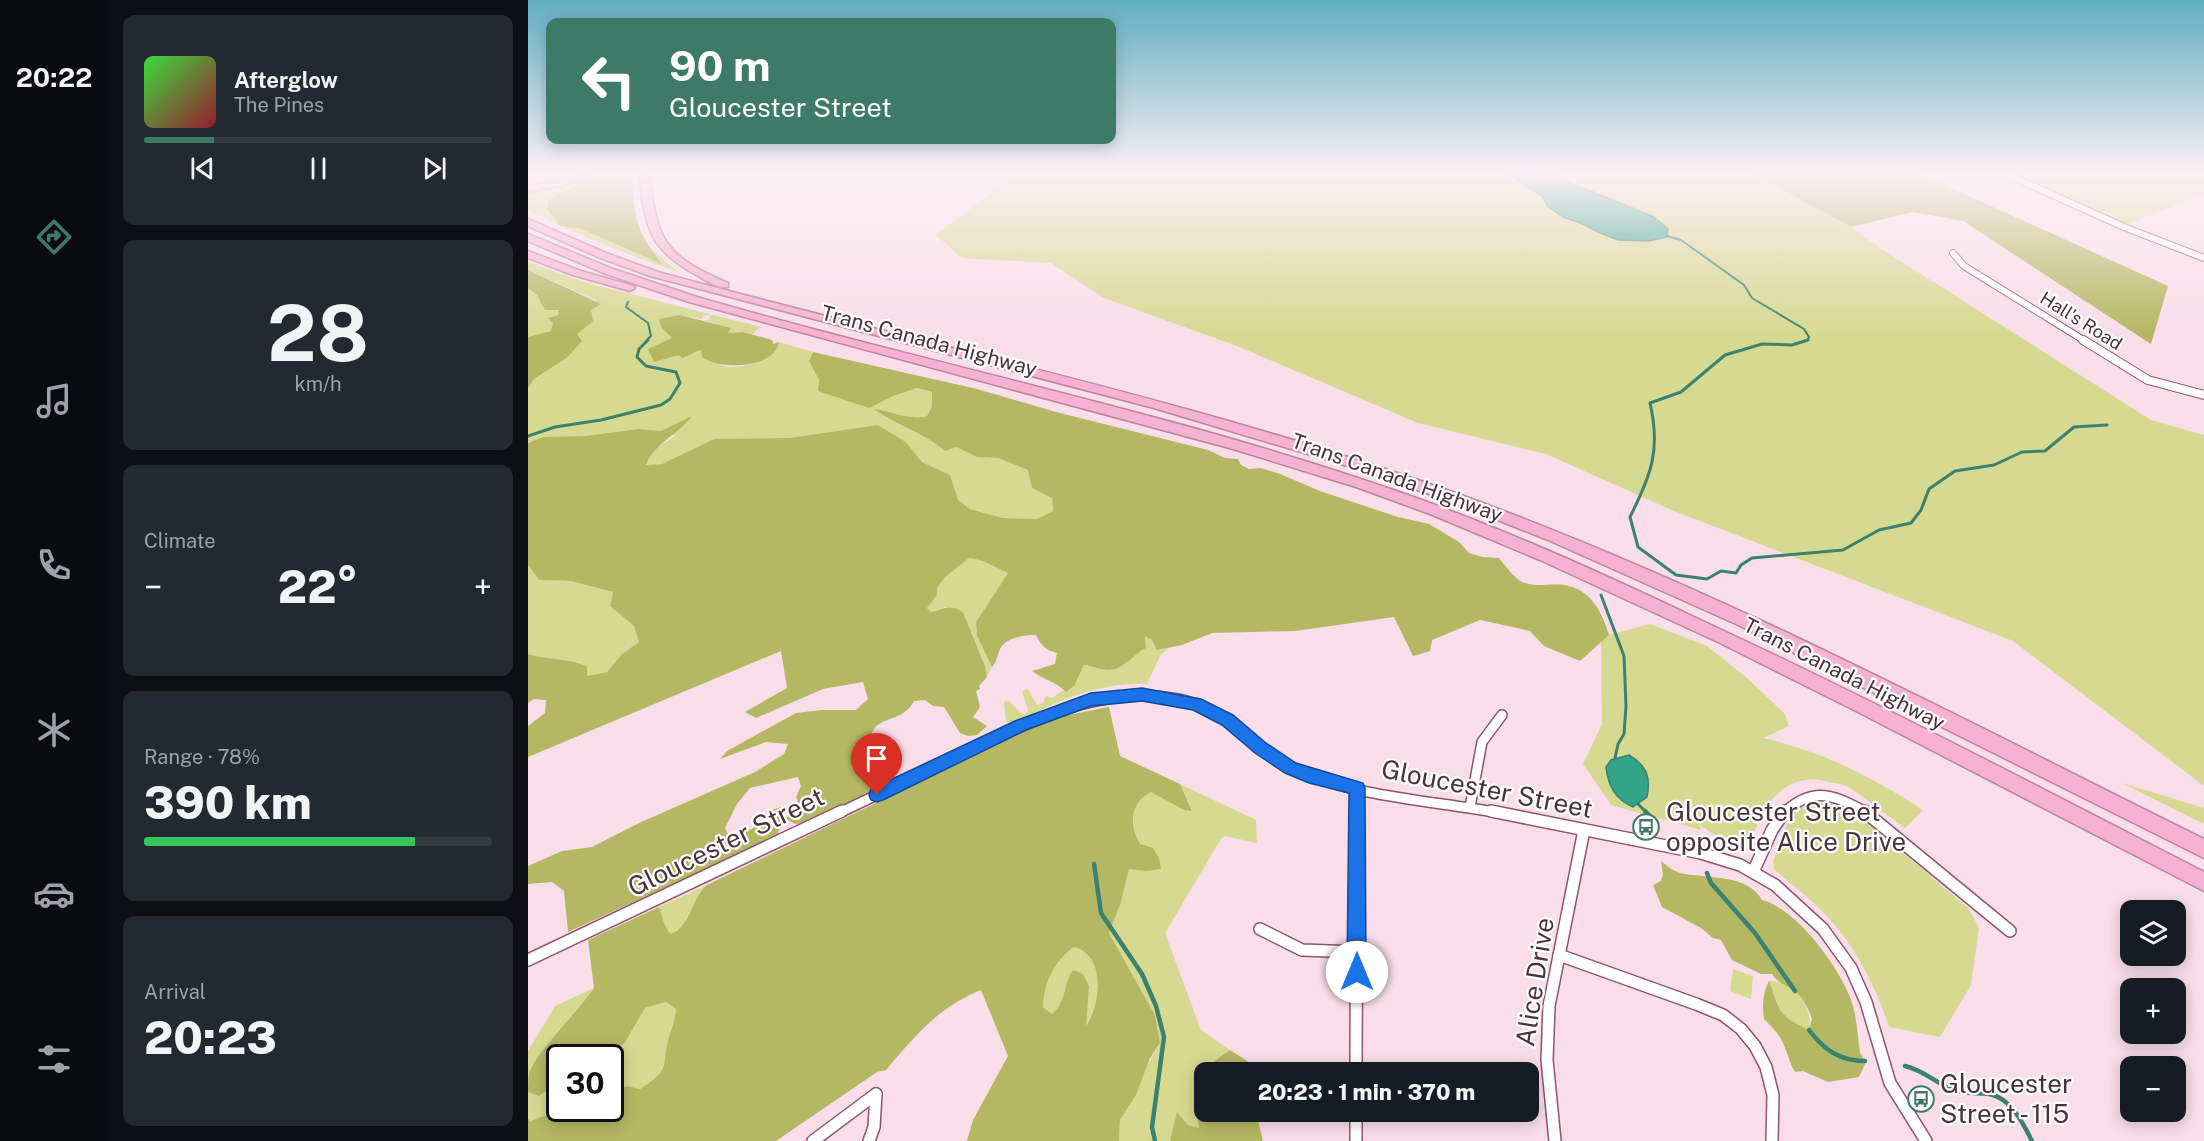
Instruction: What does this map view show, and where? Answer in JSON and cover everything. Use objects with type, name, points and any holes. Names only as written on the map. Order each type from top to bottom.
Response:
[{"type":"highway","name":"Trans Canada Highway","points":[[538,226],[602,255],[643,270],[759,303],[1224,424],[1316,450],[1458,499],[1613,562],[1777,637],[2204,849]]},
{"type":"highway","points":[[654,226],[660,241],[706,278],[759,303]]},
{"type":"highway","name":"Trans Canada Highway","points":[[528,237],[597,267],[708,305],[1274,455],[1369,486],[1601,581],[1735,642],[2204,882]]},
{"type":"highway","points":[[528,254],[610,283],[700,306],[708,305]]},
{"type":"street","points":[[2122,226],[2204,258]]},
{"type":"street","name":"Hall's Road","points":[[1953,253],[1964,266],[2148,380],[2204,395]]},
{"type":"street","name":"Gloucester Street","points":[[528,960],[704,879],[1021,726],[1091,700],[1142,695],[1196,704],[1227,720],[1290,768],[1309,776],[1357,788],[1470,807],[1716,857],[1754,870],[1809,914],[1825,931],[1850,967],[1869,1008],[1881,1060],[1891,1086],[1905,1112],[1926,1141]]},
{"type":"street","points":[[1470,807],[1482,742],[1502,715]]},
{"type":"street","points":[[1356,1062],[1357,788]]},
{"type":"street","points":[[1754,870],[1770,832],[1789,805],[1809,795],[1836,798],[1853,803],[1867,813],[2010,930]]},
{"type":"street","name":"Alice Drive","points":[[1555,1141],[1546,1065],[1550,1003],[1584,830]]},
{"type":"street","points":[[1260,929],[1302,950],[1357,952]]},
{"type":"street","points":[[1559,955],[1696,1004],[1723,1015],[1741,1029],[1755,1046],[1766,1067],[1773,1095],[1772,1141]]},
{"type":"street","points":[[813,1141],[876,1094]]},
{"type":"street","points":[[870,1141],[874,1128],[876,1094]]},
{"type":"street","points":[[1356,1122],[1356,1141]]},
{"type":"shaded area","points":[[562,226],[639,226],[647,243],[662,264],[581,229]]},
{"type":"shaded area","points":[[563,226],[581,229],[660,263],[647,245],[678,272],[621,251]]},
{"type":"shaded area","points":[[948,226],[1850,226],[1883,250],[2151,420],[2204,435],[2204,786],[2013,641],[1674,511],[1546,454],[1418,423],[1237,346],[1104,298],[1051,263],[962,258],[936,235]]},
{"type":"shaded area","points":[[1587,226],[1665,226],[1668,229],[1667,237],[1649,241],[1618,240]]},
{"type":"shaded area","points":[[1971,226],[2036,226],[2168,286],[2151,344]]},
{"type":"shaded area","points":[[528,262],[587,283],[761,327],[752,334],[728,333],[730,329],[707,321],[711,316],[706,315],[701,319],[680,315],[673,338],[679,355],[693,354],[702,350],[721,365],[745,366],[771,354],[779,342],[813,352],[809,361],[819,380],[893,396],[917,388],[932,392],[932,406],[927,416],[914,417],[875,410],[945,451],[956,447],[977,457],[998,458],[1028,470],[1032,488],[1052,497],[1053,511],[1037,519],[1003,518],[970,509],[958,501],[950,475],[922,462],[906,442],[878,425],[789,438],[714,439],[662,464],[645,465],[653,450],[675,436],[642,430],[550,438],[528,443],[528,388],[534,379],[568,357],[582,341],[577,334],[596,300],[528,270]]},
{"type":"shaded area","points":[[528,270],[601,304],[591,310],[593,321],[577,334],[582,341],[568,357],[534,379],[528,388],[528,337],[551,331],[553,323],[548,318],[558,315],[558,310],[545,310],[537,295],[528,288]]},
{"type":"shaded area","points":[[528,288],[537,295],[545,309],[558,310],[551,331],[528,337]]},
{"type":"shaded area","points":[[680,315],[731,328],[728,333],[743,332],[772,340],[773,344],[779,342],[775,351],[768,358],[746,365],[712,362],[703,358],[701,350],[682,358],[679,355],[654,362],[648,349],[672,338],[661,327],[659,319]]},
{"type":"shaded area","points":[[813,352],[977,389],[1056,412],[1208,450],[1225,458],[1238,459],[1241,465],[1249,469],[1261,468],[1398,517],[1429,524],[1459,542],[1469,553],[1499,558],[1522,582],[1532,585],[1564,585],[1581,591],[1599,610],[1609,635],[1580,661],[1544,646],[1530,631],[1480,620],[1432,640],[1430,651],[1413,656],[1394,617],[1295,631],[1212,633],[1182,645],[1157,650],[1152,640],[1145,636],[1146,648],[1118,668],[1105,670],[1084,665],[1074,686],[1066,692],[1032,671],[1055,664],[1057,653],[1044,647],[1036,635],[1021,636],[1006,642],[1000,649],[992,667],[977,636],[976,622],[1008,573],[969,558],[945,577],[937,588],[937,595],[927,608],[931,612],[951,607],[963,612],[985,666],[987,677],[979,686],[980,689],[976,691],[980,707],[973,717],[987,726],[977,735],[968,736],[960,733],[944,707],[933,706],[925,700],[914,701],[901,715],[879,724],[870,738],[870,761],[876,771],[886,778],[887,783],[806,823],[795,824],[786,819],[798,800],[796,797],[801,786],[798,777],[750,788],[737,804],[725,828],[730,838],[772,820],[772,810],[781,807],[784,815],[777,836],[568,932],[564,891],[552,882],[528,884],[528,866],[562,851],[592,847],[639,823],[755,772],[784,754],[788,744],[766,742],[720,759],[727,751],[796,713],[856,710],[868,699],[863,682],[823,689],[756,718],[745,712],[787,688],[781,651],[528,757],[528,726],[545,713],[546,700],[534,699],[528,703],[528,654],[587,666],[587,676],[607,672],[622,654],[639,642],[634,626],[610,606],[613,592],[571,581],[539,580],[528,565],[528,443],[544,437],[586,436],[638,429],[661,431],[692,416],[654,451],[646,465],[662,464],[714,439],[789,438],[878,425],[906,442],[922,462],[950,475],[958,500],[970,509],[1003,518],[1037,519],[1053,511],[1052,498],[1032,488],[1028,470],[998,458],[977,457],[956,447],[945,451],[937,444],[874,409],[908,417],[927,416],[932,406],[932,392],[917,388],[893,396],[869,408],[818,391],[819,380],[809,361]]},
{"type":"shaded area","points":[[969,557],[984,561],[1008,573],[976,622],[977,636],[992,667],[987,677],[985,666],[963,612],[945,607],[931,612],[927,608],[937,595],[937,588],[945,577]]},
{"type":"shaded area","points":[[528,565],[539,580],[571,581],[613,592],[610,606],[634,626],[639,642],[622,654],[607,672],[587,676],[586,666],[528,654]]},
{"type":"shaded area","points":[[1650,624],[1707,646],[1747,678],[1785,714],[1789,726],[1763,738],[1806,750],[1846,766],[1923,810],[1905,828],[1845,786],[1825,781],[1798,782],[1786,787],[1768,805],[1751,842],[1734,842],[1723,840],[1699,824],[1701,830],[1611,805],[1583,764],[1602,724],[1601,642],[1609,635]]},
{"type":"shaded area","points":[[1145,635],[1152,640],[1157,650],[1168,648],[1160,656],[1147,684],[1119,685],[1092,690],[1054,704],[1019,721],[1006,721],[1004,702],[1009,701],[1025,714],[1028,710],[1022,691],[1028,689],[1037,705],[1043,703],[1046,696],[1052,698],[1064,690],[1066,692],[1084,665],[1113,670],[1123,665],[1146,648]]},
{"type":"shaded area","points":[[1109,707],[1120,756],[1180,784],[1192,811],[1184,810],[1151,792],[1135,808],[1133,822],[1136,837],[1140,844],[1153,848],[1159,858],[1161,869],[1146,871],[1129,869],[1121,902],[1109,933],[1155,1015],[1160,1043],[1150,1058],[1136,1095],[1120,1120],[1119,1141],[967,1141],[973,1120],[1008,1056],[981,990],[965,997],[939,1014],[886,1070],[877,1072],[776,1141],[528,1141],[528,1118],[530,1121],[546,1115],[546,1122],[624,1122],[624,1087],[640,1089],[657,1076],[664,1067],[676,1009],[666,1002],[645,1008],[624,1044],[548,1044],[594,988],[588,940],[659,907],[665,925],[671,934],[683,925],[697,897],[707,885],[1026,730],[1063,716]],"holes":[[[1074,947],[1084,952],[1091,960],[1098,981],[1095,1005],[1086,1026],[1089,986],[1083,974],[1073,970],[1063,998],[1052,1014],[1043,1007],[1045,989],[1051,973],[1067,953]]]},
{"type":"shaded area","points":[[1629,755],[1640,763],[1648,778],[1647,797],[1633,807],[1617,796],[1609,780],[1606,767],[1611,760]]},
{"type":"shaded area","points":[[2122,783],[2204,808],[2204,824]]},
{"type":"shaded area","points":[[1180,784],[1256,820],[1257,843],[1225,836],[1221,839],[1165,933],[1201,1030],[1230,1050],[1213,1062],[1194,1062],[1194,1122],[1198,1122],[1199,1128],[1188,1125],[1177,1113],[1170,1141],[1119,1141],[1120,1120],[1136,1095],[1143,1073],[1160,1043],[1155,1015],[1109,933],[1121,902],[1129,869],[1146,871],[1134,828],[1134,817],[1141,799],[1151,792],[1192,810]]},
{"type":"shaded area","points":[[1815,802],[1837,804],[1867,822],[1969,909],[1979,928],[1971,985],[1940,1037],[1889,1027],[1870,979],[1843,935],[1809,898],[1774,869],[1773,861],[1792,812]]},
{"type":"shaded area","points":[[1661,861],[1682,873],[1728,879],[1748,886],[1762,900],[1775,905],[1802,926],[1826,955],[1850,997],[1860,1052],[1865,1064],[1859,1077],[1828,1082],[1803,1071],[1795,1072],[1781,1040],[1764,1019],[1765,990],[1769,981],[1775,999],[1785,1016],[1809,1030],[1812,1019],[1804,1002],[1796,992],[1778,981],[1772,974],[1761,974],[1732,960],[1721,940],[1713,938],[1701,928],[1662,907],[1653,885],[1661,881],[1663,874]]},
{"type":"shaded area","points":[[707,885],[697,897],[683,924],[671,934],[662,922],[659,907]]},
{"type":"shaded area","points":[[1074,947],[1085,952],[1092,960],[1098,982],[1094,1006],[1085,1027],[1089,986],[1083,974],[1073,971],[1067,982],[1063,998],[1052,1014],[1043,1007],[1045,989],[1051,973]]},
{"type":"shaded area","points":[[1733,969],[1753,976],[1751,999],[1730,991]]},
{"type":"shaded area","points":[[1769,981],[1786,985],[1800,996],[1808,1012],[1809,1030],[1785,1016],[1778,1006]]},
{"type":"shaded area","points":[[594,988],[546,1044],[531,1073],[528,1086],[528,1051],[555,1006]]},
{"type":"shaded area","points":[[666,1002],[676,1009],[664,1067],[657,1076],[640,1089],[624,1087],[624,1044],[645,1008]]},
{"type":"shaded area","points":[[546,1047],[546,1091],[539,1096],[528,1092],[529,1074]]},
{"type":"shaded area","points":[[1230,1050],[1249,1062],[1214,1062]]},
{"type":"shaded area","points":[[546,1090],[546,1115],[530,1121],[528,1092],[539,1095]]},
{"type":"shaded area","points":[[1177,1112],[1188,1125],[1199,1128],[1198,1122],[1258,1122],[1263,1141],[1170,1141]]},
{"type":"waterway","points":[[1667,236],[1681,240],[1744,285],[1752,298],[1804,329],[1809,337],[1807,340]]},
{"type":"waterway","points":[[628,302],[626,307],[648,323],[651,336],[646,341]]},
{"type":"waterway","points":[[528,436],[555,427],[601,420],[661,405],[670,399],[680,383],[676,372],[646,366],[637,357],[639,349],[648,340]]},
{"type":"waterway","points":[[1807,340],[1792,345],[1762,344],[1725,355],[1681,392],[1650,403],[1654,435],[1652,462],[1644,488],[1630,517],[1638,547],[1676,575],[1707,579],[1721,571],[1736,573],[1741,565],[1752,558],[1843,550],[1879,530],[1911,523],[1921,510],[1929,489],[1955,471],[1994,465],[2022,452],[2045,451],[2074,427],[2107,425]]},
{"type":"waterway","points":[[1601,595],[1624,656],[1626,706],[1624,734],[1618,744],[1615,758]]},
{"type":"waterway","points":[[1638,804],[1656,822]]},
{"type":"waterway","points":[[1094,864],[1101,913],[1142,974],[1156,1006],[1164,1037],[1152,1127],[1155,1141]]},
{"type":"waterway","points":[[1707,873],[1711,883],[1755,933],[1795,991]]},
{"type":"waterway","points":[[1809,1030],[1833,1053],[1848,1059],[1865,1061]]},
{"type":"waterway","points":[[1905,1066],[1918,1070],[1956,1091],[1989,1094],[2004,1100],[2015,1112],[2032,1141]]},
{"type":"place","name":"Gloucester Street opposite Alice Drive","points":[[1646,827]]},
{"type":"place","name":"Gloucester Street - 115","points":[[1921,1099]]},
{"type":"route","points":[[877,795],[1021,726],[1064,708],[1091,700],[1107,696],[1142,695],[1178,699],[1196,704],[1227,720],[1290,768],[1329,782],[1357,788],[1357,972]]}]
